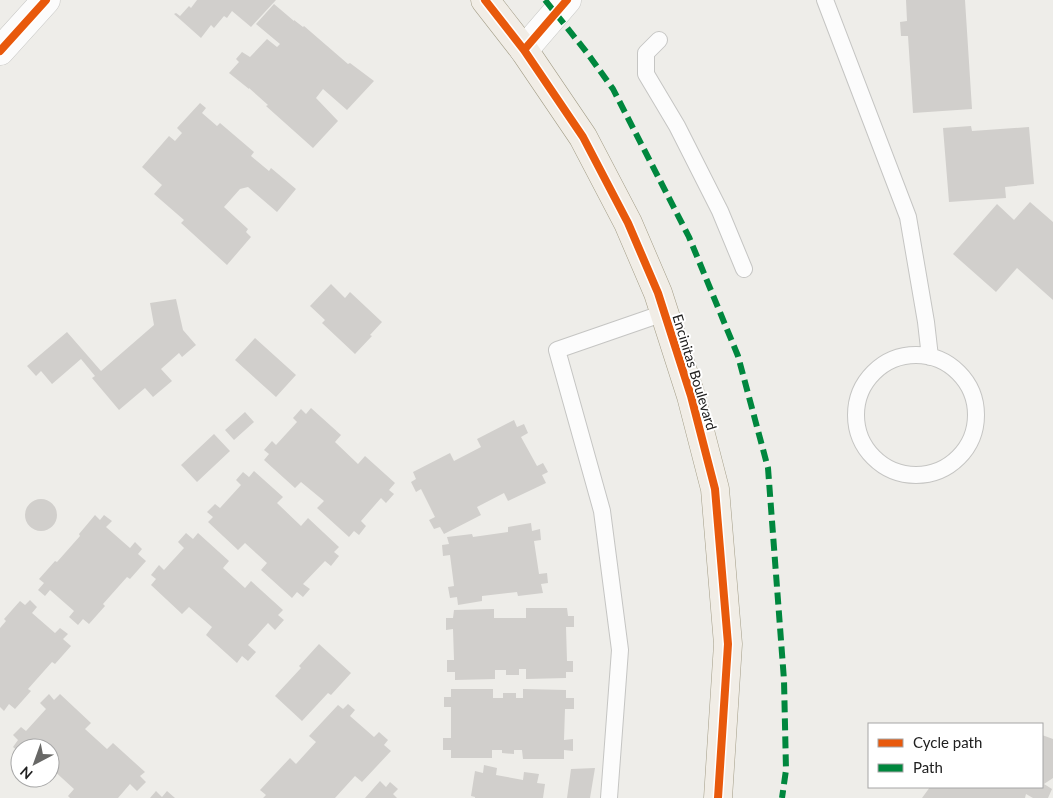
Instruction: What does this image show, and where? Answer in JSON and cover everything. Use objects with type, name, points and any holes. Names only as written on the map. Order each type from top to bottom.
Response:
[{"type":"main road","name":"Encinitas Boulevard","points":[[485,0],[524,50],[583,137],[628,223],[658,293],[691,396],[716,489],[728,644],[718,798]]},
{"type":"street","points":[[0,51],[46,0]]},
{"type":"street","points":[[524,50],[567,0]]},
{"type":"lane","points":[[825,0],[908,217],[930,357]]},
{"type":"lane","points":[[659,40],[646,53],[646,74],[677,126],[720,211],[744,269]]},
{"type":"lane","points":[[608,798],[620,650],[602,511],[556,350],[664,313]]},
{"type":"lane","points":[[912,355],[930,357],[949,365],[964,379],[973,397],[976,417],[972,437],[961,454],[946,467],[926,474],[906,474],[887,468],[871,455],[860,438],[856,418],[858,399],[865,382],[878,368],[894,359],[912,355]]},
{"type":"building","points":[[197,0],[276,0],[251,27],[232,11],[227,18],[224,16],[214,28],[211,25],[201,38],[174,14],[176,13],[180,16],[189,6],[191,8]]},
{"type":"building","points":[[906,0],[965,0],[972,109],[913,113],[908,36],[901,36],[900,22],[907,21]]},
{"type":"building","points":[[274,4],[294,21],[304,26],[348,64],[350,63],[374,81],[347,110],[323,89],[316,98],[338,121],[313,148],[266,106],[268,105],[249,88],[229,73],[239,62],[236,59],[242,52],[250,57],[267,39],[277,47],[280,44],[256,24]]},
{"type":"building","points":[[200,103],[206,108],[202,113],[217,126],[220,123],[254,152],[251,156],[269,171],[271,168],[296,189],[277,212],[248,187],[240,189],[224,207],[248,229],[246,232],[251,237],[227,265],[181,223],[184,220],[154,194],[162,185],[142,167],[169,136],[175,141],[182,133],[177,128]]},
{"type":"building","points":[[971,126],[972,131],[1029,127],[1034,184],[1005,187],[1006,198],[949,202],[943,128]]},
{"type":"building","points":[[1030,202],[1053,222],[1053,300],[1017,268],[996,292],[953,254],[997,204],[1014,220]]},
{"type":"building","points":[[331,284],[345,298],[350,292],[382,322],[355,354],[322,323],[325,320],[310,306]]},
{"type":"building","points":[[176,299],[183,330],[196,345],[182,357],[179,353],[161,369],[172,381],[153,397],[145,388],[119,410],[92,378],[95,376],[81,359],[52,384],[41,371],[36,376],[27,366],[67,332],[101,371],[154,325],[150,303]]},
{"type":"building","points":[[255,338],[296,375],[276,397],[235,360]]},
{"type":"building","points":[[311,408],[341,435],[335,442],[358,464],[365,456],[395,483],[389,490],[394,494],[386,503],[381,498],[361,521],[366,526],[359,535],[354,531],[349,537],[317,508],[324,501],[301,482],[295,488],[264,460],[269,454],[264,450],[272,441],[276,445],[297,422],[293,418],[301,409],[306,414]]},
{"type":"building","points":[[245,412],[254,422],[234,440],[225,430]]},
{"type":"building","points":[[514,420],[517,427],[524,424],[528,433],[521,437],[537,466],[543,463],[548,472],[542,475],[546,483],[508,501],[504,493],[477,507],[481,515],[444,534],[440,527],[434,529],[429,520],[435,517],[421,489],[416,492],[411,482],[416,479],[413,472],[450,453],[454,461],[481,447],[477,439]]},
{"type":"building","points":[[214,434],[230,451],[197,482],[181,465]]},
{"type":"building","points":[[254,471],[283,497],[277,503],[301,526],[308,518],[339,547],[334,552],[339,556],[331,566],[325,561],[303,584],[310,589],[303,597],[297,592],[292,598],[261,570],[267,563],[245,543],[238,550],[208,522],[213,517],[207,512],[215,504],[220,508],[241,485],[236,480],[243,472],[249,477]]},
{"type":"building","points":[[41,499],[47,500],[52,504],[56,509],[56,521],[52,526],[47,530],[41,531],[35,530],[30,526],[26,521],[25,515],[26,509],[30,504],[35,500]]},
{"type":"building","points":[[95,515],[100,520],[104,515],[112,521],[106,527],[130,548],[135,542],[142,549],[138,554],[146,561],[130,579],[127,577],[103,604],[105,606],[89,624],[83,619],[78,625],[69,617],[74,611],[50,590],[45,596],[38,590],[44,583],[39,579],[80,536],[79,534]]},
{"type":"building","points":[[531,523],[532,531],[540,529],[541,540],[534,541],[539,574],[547,573],[548,583],[541,584],[543,593],[518,596],[517,592],[482,596],[482,601],[458,605],[457,597],[450,598],[448,587],[454,586],[450,555],[443,556],[442,545],[449,544],[447,537],[472,534],[473,537],[508,532],[508,527]]},
{"type":"building","points":[[186,533],[193,539],[198,533],[229,561],[223,568],[245,588],[251,581],[283,610],[278,615],[284,620],[275,630],[268,623],[248,645],[256,652],[248,661],[242,656],[237,663],[206,635],[212,627],[189,607],[182,614],[151,585],[156,579],[151,575],[159,565],[164,570],[184,548],[178,542]]},
{"type":"building","points":[[30,600],[37,607],[32,613],[55,633],[60,628],[68,634],[63,639],[71,646],[55,664],[52,662],[28,689],[31,691],[15,709],[9,704],[4,711],[0,707],[0,628],[6,621],[4,619],[20,601],[25,605]]},
{"type":"building","points":[[526,608],[567,608],[568,616],[574,616],[574,627],[566,627],[567,661],[573,661],[573,672],[566,672],[566,678],[526,679],[526,669],[519,669],[519,675],[506,675],[506,670],[495,670],[495,679],[455,680],[455,672],[447,672],[447,660],[454,660],[453,629],[446,630],[446,618],[453,618],[454,610],[494,609],[494,618],[526,618]]},
{"type":"building","points":[[319,644],[351,673],[331,695],[328,693],[302,721],[275,696],[301,668],[299,666]]},
{"type":"building","points":[[451,689],[493,689],[493,698],[503,698],[503,693],[516,693],[516,698],[523,698],[523,689],[566,690],[566,698],[574,698],[574,709],[565,709],[564,740],[573,739],[573,751],[564,750],[564,759],[523,759],[522,750],[514,750],[514,754],[502,753],[502,750],[492,750],[492,758],[451,758],[451,750],[443,750],[443,738],[451,738],[451,707],[444,707],[444,697],[451,697]]},
{"type":"building","points":[[49,694],[54,700],[60,694],[91,723],[85,729],[107,749],[113,743],[145,772],[140,776],[146,782],[137,791],[130,784],[118,798],[70,798],[68,796],[74,789],[60,776],[60,738],[16,738],[13,735],[21,727],[26,731],[46,709],[40,703]]},
{"type":"building","points":[[348,704],[355,710],[350,716],[374,737],[379,732],[388,740],[384,745],[391,751],[362,782],[355,776],[335,798],[263,798],[266,795],[260,790],[290,758],[296,764],[316,742],[309,736],[338,705],[343,709]]},
{"type":"building","points":[[1043,735],[1053,739],[1053,778],[1044,784],[1052,789],[1048,798],[1033,798],[1026,794],[1025,798],[922,798],[929,788],[1043,788]]},
{"type":"building","points":[[484,765],[497,768],[496,775],[523,780],[524,772],[539,774],[537,783],[545,784],[543,798],[475,798],[471,796],[475,771],[483,773]]},
{"type":"building","points":[[595,768],[590,798],[567,798],[571,769]]},
{"type":"building","points":[[380,781],[386,787],[390,782],[398,789],[393,794],[397,798],[365,798]]},
{"type":"building","points":[[156,791],[162,797],[167,791],[175,798],[150,798]]},
{"type":"marked path","points":[[545,0],[613,89],[689,237],[738,356],[768,468],[784,680],[786,770],[782,798]]},
{"type":"cycle path","points":[[0,51],[46,0]]},
{"type":"cycle path","points":[[485,0],[524,50],[583,137],[628,223],[658,293],[691,396],[715,489],[728,644],[718,798]]},
{"type":"cycle path","points":[[524,50],[567,0]]}]
